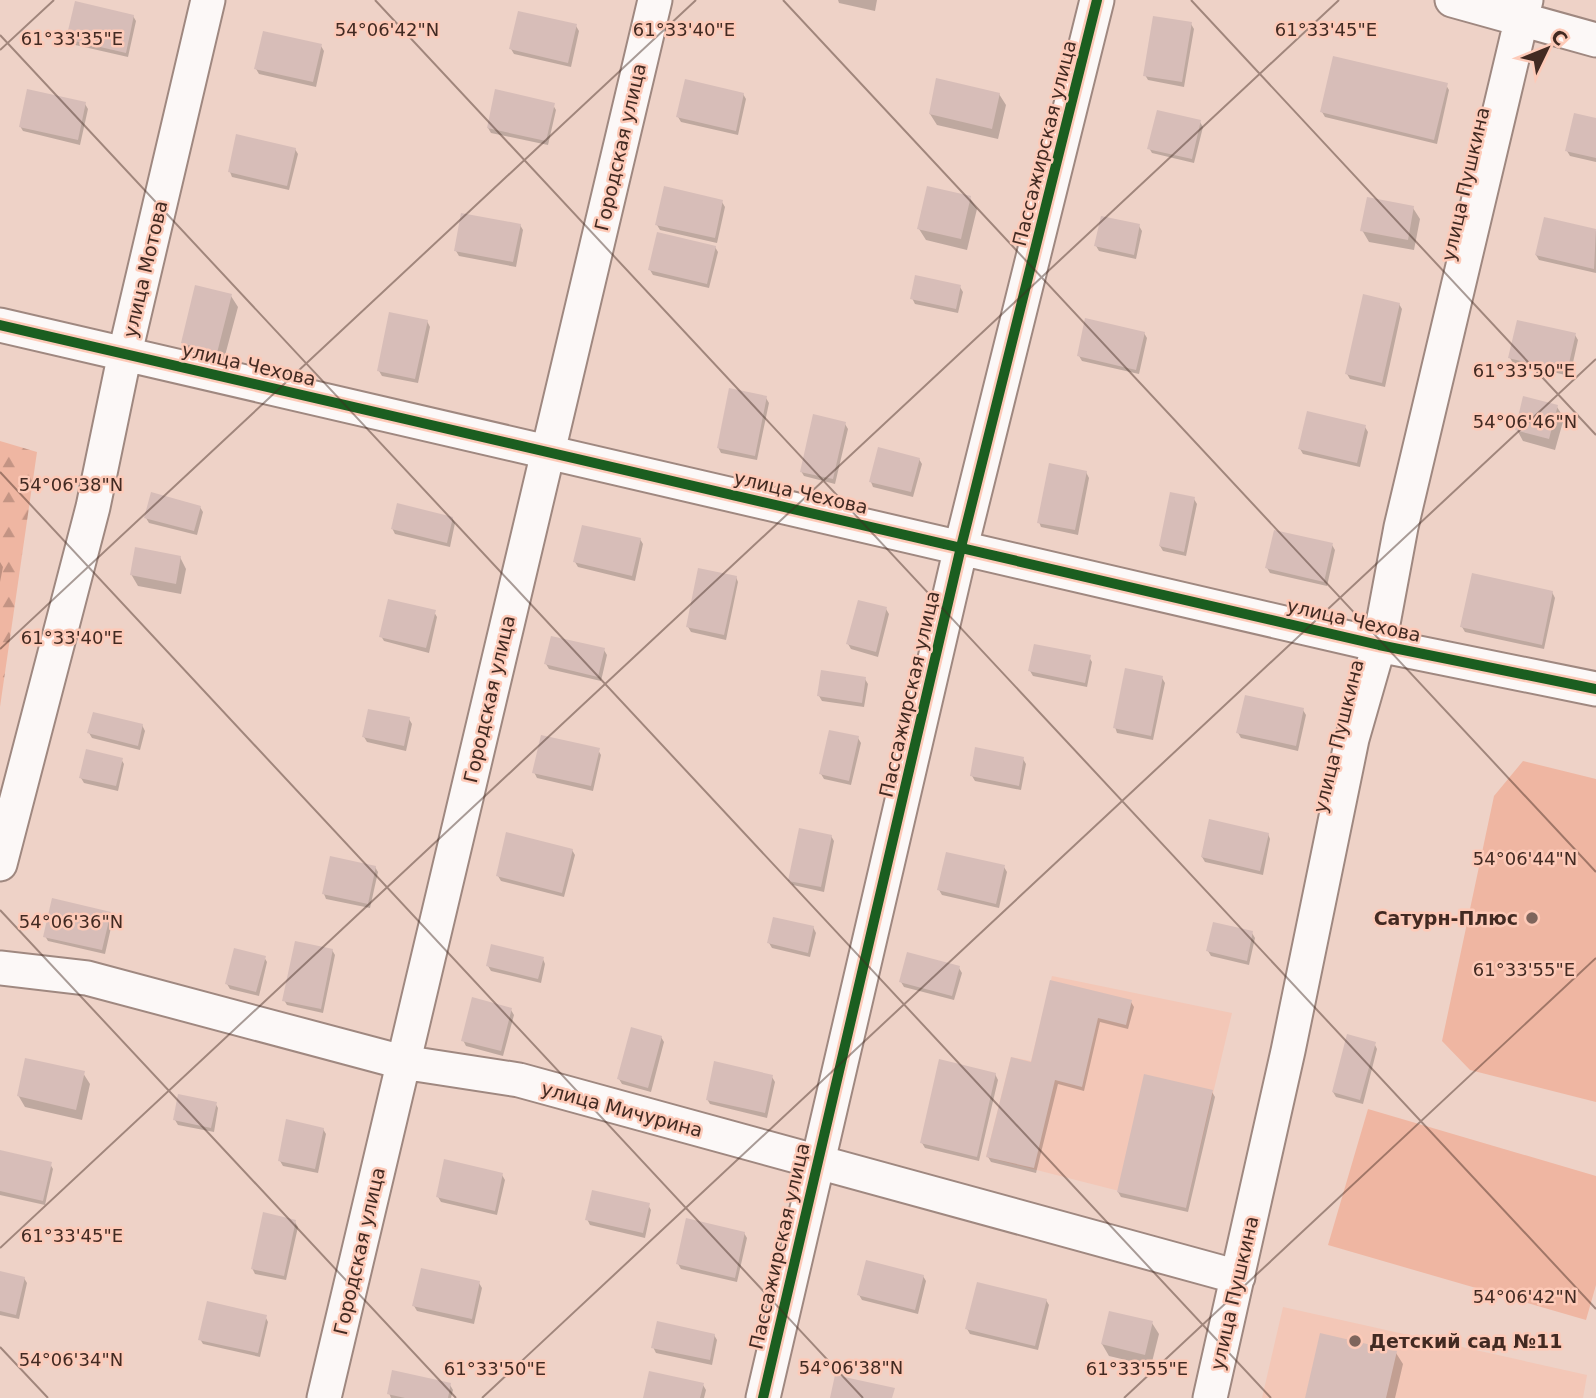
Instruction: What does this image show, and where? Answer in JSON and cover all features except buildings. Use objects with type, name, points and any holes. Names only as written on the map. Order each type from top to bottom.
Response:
[{"type":"street","name":"улица Мотова","points":[[0,864],[93,508],[125,352],[208,0]]},
{"type":"street","name":"Городская улица","points":[[324,1398],[654,0]]},
{"type":"street","name":"Пассажирская улица","points":[[763,1398],[961,547],[1097,0]]},
{"type":"street","points":[[1452,0],[1523,10],[1596,40]]},
{"type":"street","name":"улица Пушкина","points":[[1210,1398],[1347,765],[1379,645],[1401,527],[1523,10]]},
{"type":"street","name":"улица Чехова","points":[[0,325],[1379,645],[1596,689]]},
{"type":"street","name":"улица Мичурина","points":[[0,968],[87,978],[402,1062],[519,1080],[1238,1277]]},
{"type":"shaded area","points":[[1052,976],[1232,1013],[1186,1208],[986,1157],[1011,1057],[1031,1061]]},
{"type":"shaded area","name":"Детский сад №11","points":[[1283,1307],[1587,1375],[1583,1398],[1262,1398]]},
{"type":"green space","points":[[0,441],[37,452],[0,707]]},
{"type":"green space","name":"Сатурн-Плюс","points":[[1523,761],[1596,779],[1596,1102],[1470,1070],[1442,1041],[1494,796]]},
{"type":"green space","points":[[1368,1109],[1596,1176],[1596,1285],[1586,1320],[1328,1245]]},
{"type":"cycle path","points":[[763,1398],[961,547],[1097,0]]},
{"type":"cycle path","points":[[0,325],[1379,645],[1596,689]]},
{"type":"place","name":"Сатурн-Плюс","points":[[1532,918]]},
{"type":"place","name":"Детский сад №11","points":[[1355,1341]]}]
